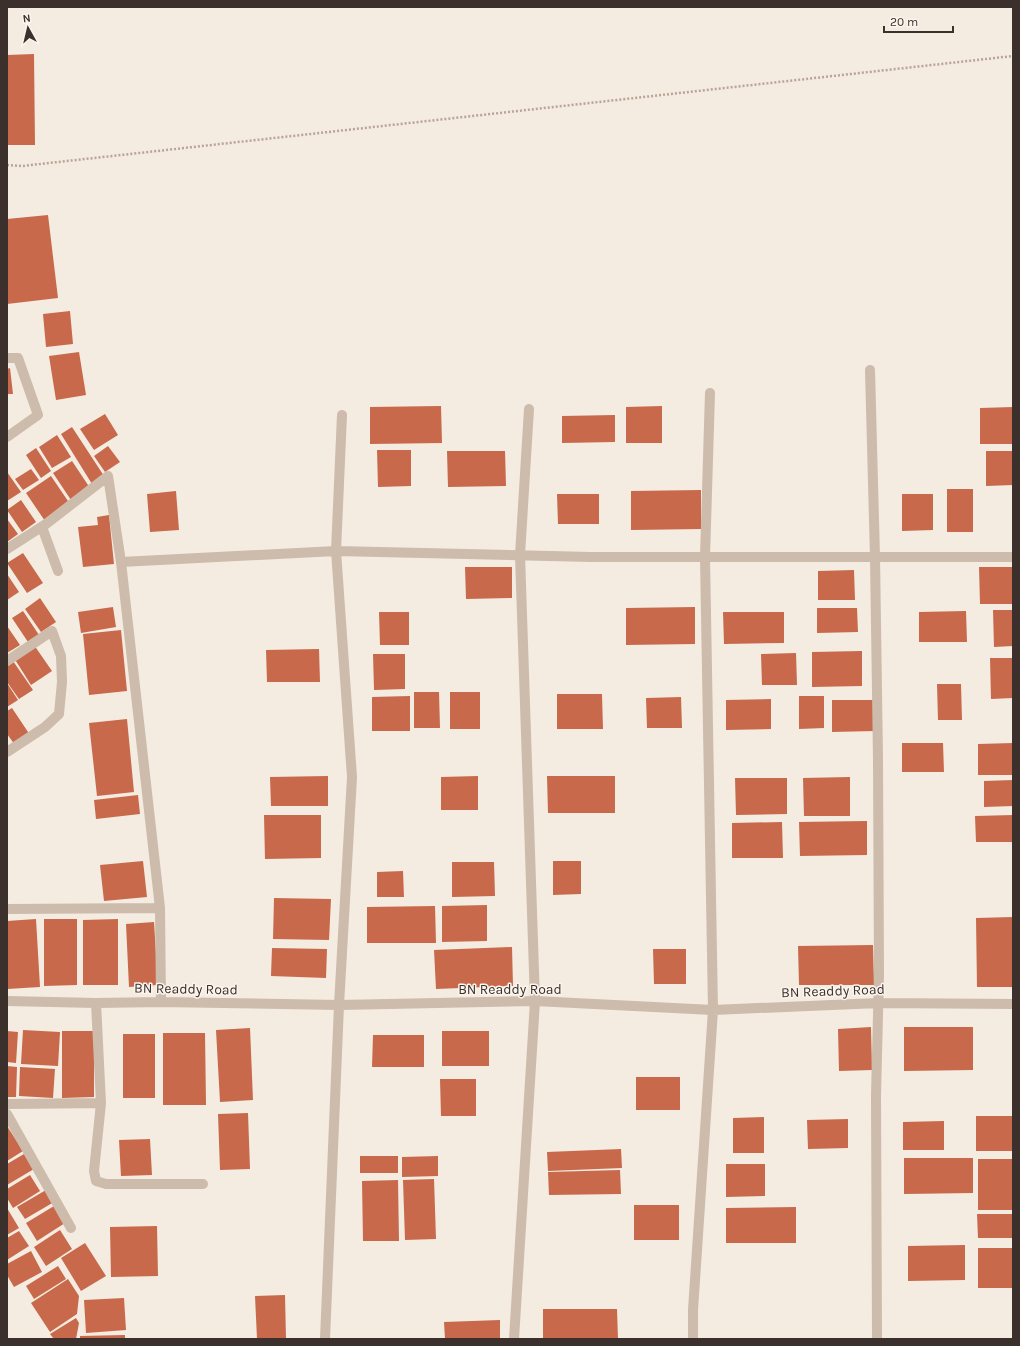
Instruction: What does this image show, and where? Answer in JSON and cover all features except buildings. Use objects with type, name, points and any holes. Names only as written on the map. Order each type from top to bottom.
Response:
[{"type":"street","points":[[7,358],[18,358],[38,414],[7,437]]},
{"type":"street","points":[[870,370],[878,759],[879,1003],[876,1095],[877,1339]]},
{"type":"street","points":[[693,1339],[693,1310],[713,1010],[704,557],[710,393]]},
{"type":"street","points":[[514,1339],[535,1001],[520,555],[529,409]]},
{"type":"street","points":[[324,1339],[339,1005],[352,777],[336,551],[342,415]]},
{"type":"street","points":[[7,549],[42,527],[108,476],[121,562],[160,908],[162,1002]]},
{"type":"street","points":[[42,527],[58,571]]},
{"type":"street","points":[[121,562],[336,551],[591,557],[1013,558]]},
{"type":"street","points":[[7,661],[52,631],[61,656],[62,682],[58,714],[45,728],[7,752]]},
{"type":"street","points":[[7,909],[160,908]]},
{"type":"street","name":"BN Readdy Road","points":[[7,1001],[339,1005],[535,1001],[713,1010],[879,1003],[1013,1004]]},
{"type":"street","points":[[96,1003],[101,1103],[94,1171],[96,1180],[106,1184],[203,1184]]},
{"type":"street","points":[[7,1104],[101,1103]]},
{"type":"street","points":[[7,1114],[71,1228]]},
{"type":"path","points":[[7,165],[22,166],[1013,56]]}]
